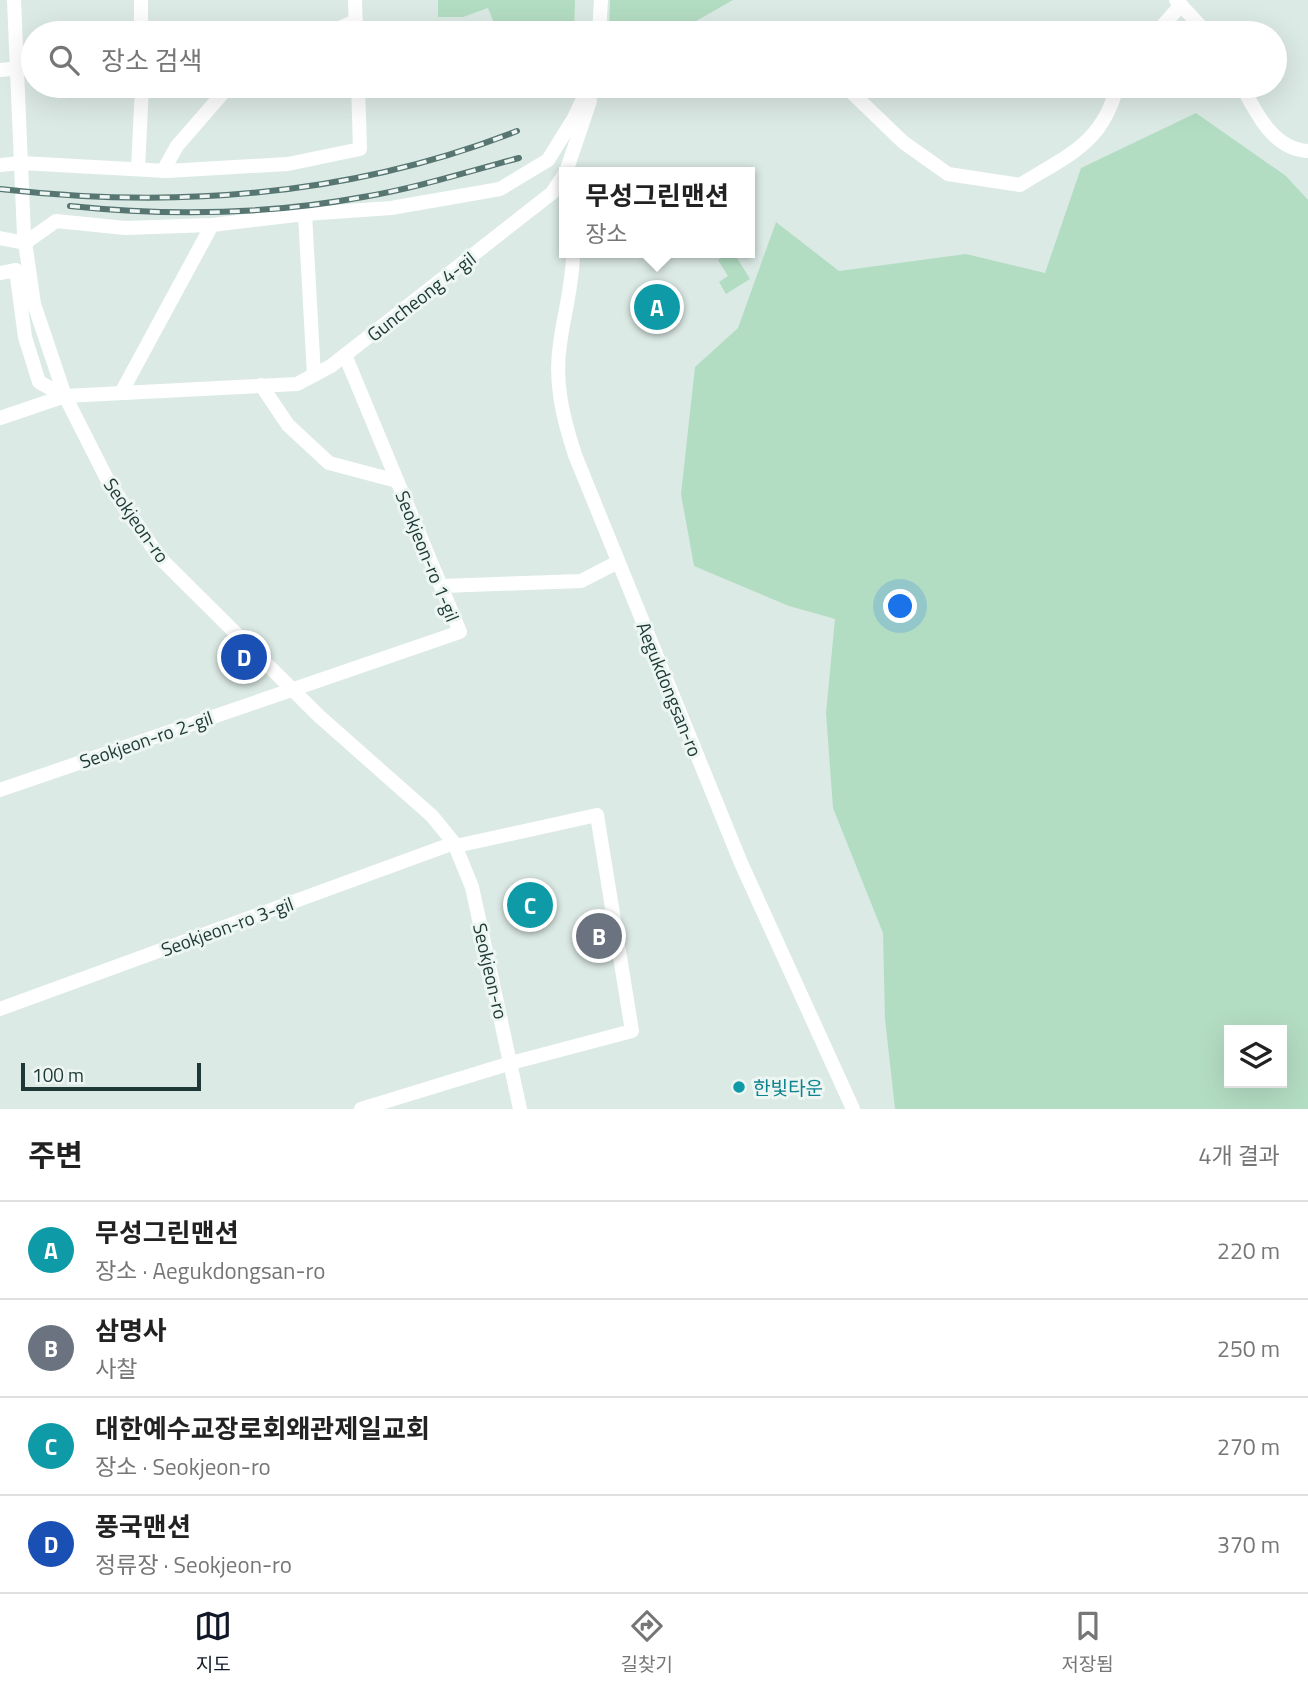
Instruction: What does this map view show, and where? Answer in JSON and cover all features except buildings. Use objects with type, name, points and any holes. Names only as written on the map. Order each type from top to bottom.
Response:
[{"type":"street","name":"Seokjeon-ro","points":[[14,0],[25,243],[34,304],[65,396],[108,481],[159,557],[292,689],[432,816],[455,844],[472,887],[520,1109]]},
{"type":"street","points":[[141,0],[141,21]]},
{"type":"street","points":[[355,0],[356,21]]},
{"type":"street","points":[[600,21],[601,0]]},
{"type":"street","points":[[1165,21],[1178,2],[1196,21]]},
{"type":"street","points":[[0,70],[21,68]]},
{"type":"street","points":[[138,169],[141,98]]},
{"type":"street","points":[[163,171],[177,146],[219,98]]},
{"type":"street","points":[[0,165],[21,163],[163,171],[288,164],[360,149],[358,98]]},
{"type":"street","points":[[0,238],[25,243],[56,221],[125,228],[212,225],[305,214],[391,208],[500,189],[548,160],[585,98]]},
{"type":"street","name":"Guncheong 4-gil","points":[[568,167],[588,98]]},
{"type":"street","points":[[857,98],[902,142],[948,174],[1020,185],[1090,140],[1111,111],[1114,98]]},
{"type":"street","points":[[1248,98],[1264,128],[1299,151],[1308,151]]},
{"type":"street","name":"Guncheong 4-gil","points":[[0,418],[65,396],[297,384],[345,355],[559,184]]},
{"type":"street","points":[[305,214],[313,375]]},
{"type":"street","points":[[121,393],[212,225]]},
{"type":"street","name":"Aegukdongsan-ro","points":[[573,258],[573,277],[559,346],[559,406],[575,455],[741,863],[853,1109]]},
{"type":"street","points":[[0,273],[16,270],[25,337],[39,382],[65,396]]},
{"type":"street","name":"Seokjeon-ro 1-gil","points":[[292,689],[460,632],[345,355]]},
{"type":"street","points":[[261,386],[288,425],[329,463],[397,481]]},
{"type":"street","points":[[442,586],[581,581],[618,562]]},
{"type":"street","name":"Seokjeon-ro 2-gil","points":[[0,790],[292,689]]},
{"type":"street","name":"Seokjeon-ro 3-gil","points":[[0,1009],[455,844],[597,815],[632,1031],[511,1063]]},
{"type":"street","points":[[361,1109],[511,1063]]},
{"type":"green space","points":[[438,0],[575,0],[574,21],[493,21],[488,8],[463,17],[438,17]]},
{"type":"green space","points":[[610,0],[733,0],[696,21],[609,21]]},
{"type":"green space","points":[[1196,113],[1286,176],[1308,200],[1308,1109],[895,1109],[885,1019],[883,933],[833,808],[826,713],[835,619],[789,606],[694,566],[681,494],[695,367],[738,328],[776,222],[839,271],[966,254],[1045,273],[1081,168]]},
{"type":"green space","points":[[737,258],[750,279],[726,294],[719,282],[728,276],[718,260]]},
{"type":"railway","points":[[0,189],[131,198],[262,192],[391,170],[455,153],[517,131]]},
{"type":"railway","points":[[70,206],[180,212],[290,207],[383,193],[519,158]]},
{"type":"place","name":"무성그린맨션","points":[[657,307]]},
{"type":"place","name":"풍국맨션","points":[[244,657]]},
{"type":"place","name":"대한예수교장로회왜관제일교회","points":[[530,905]]},
{"type":"place","name":"삼명사","points":[[599,936]]},
{"type":"place","name":"한빛타운","points":[[739,1087]]}]
